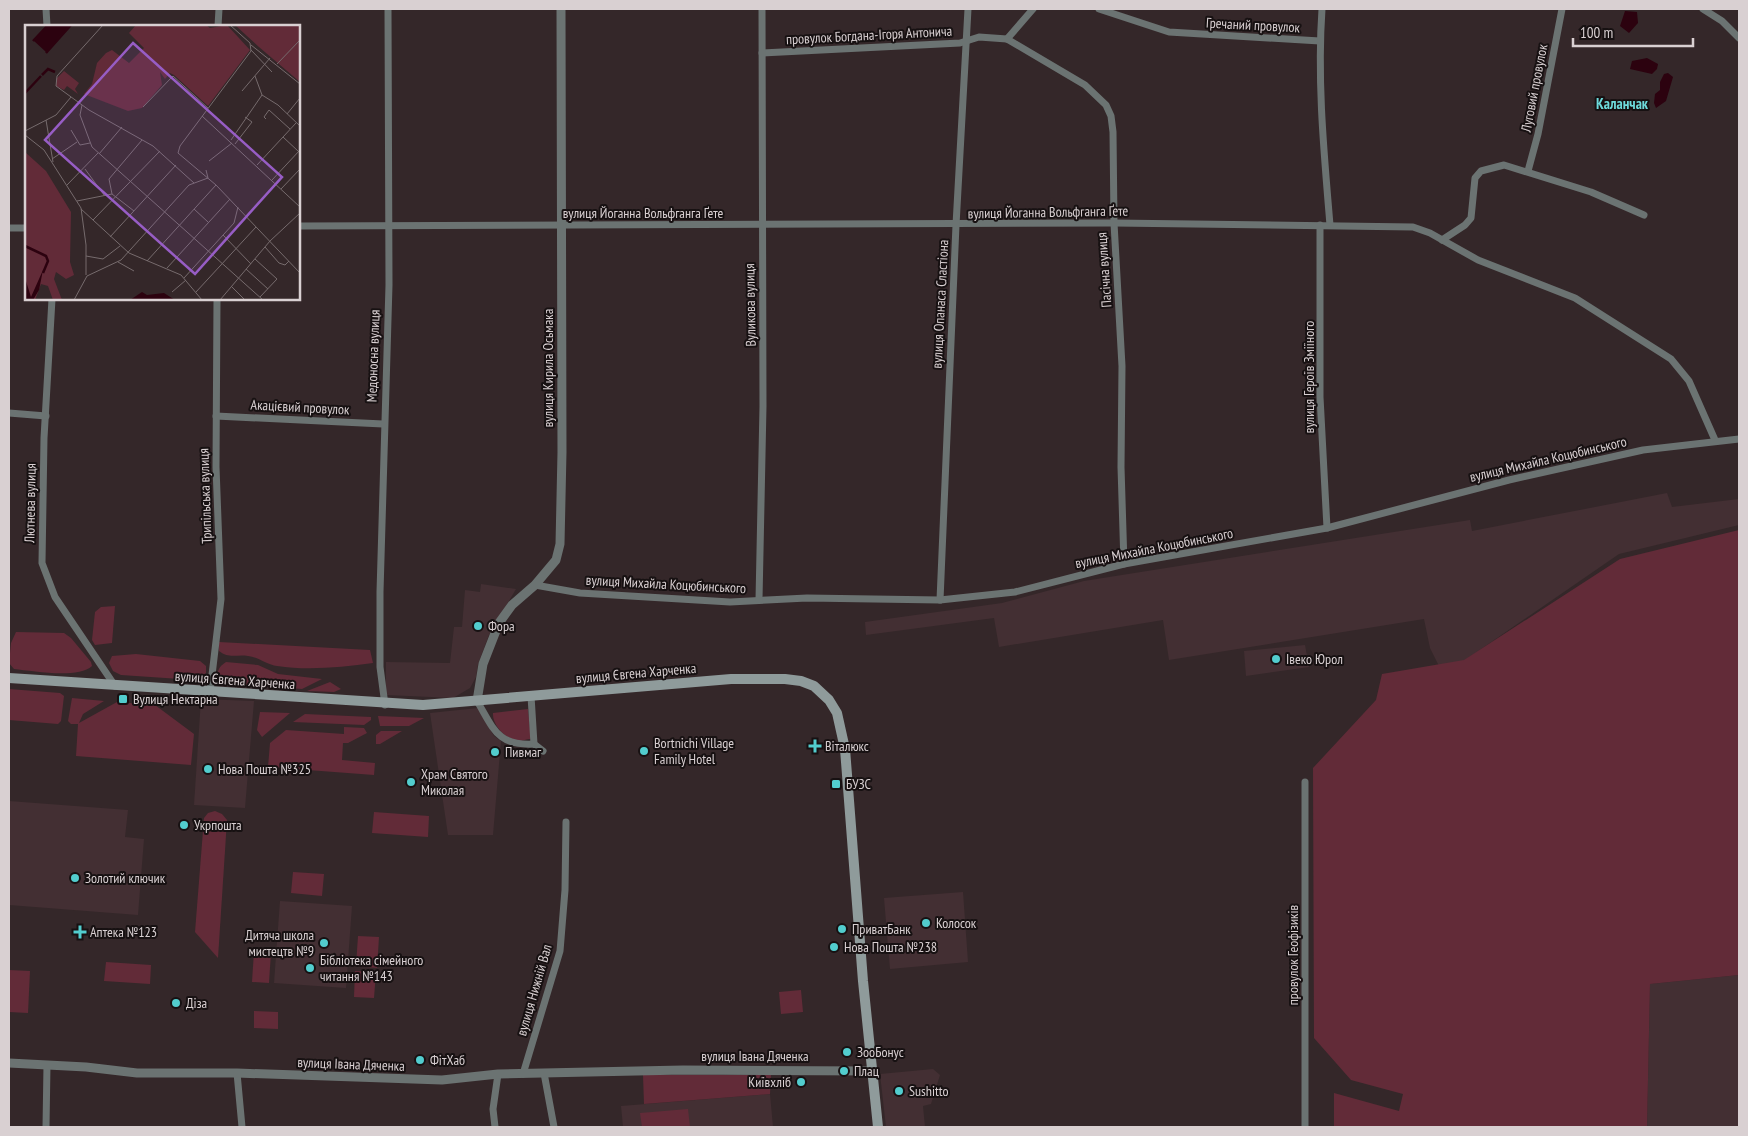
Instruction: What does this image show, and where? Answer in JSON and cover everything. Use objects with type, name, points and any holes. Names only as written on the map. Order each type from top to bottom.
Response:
[{"type":"main road","name":"вулиця Євгена Харченка","points":[[9,678],[386,705],[423,705],[477,701],[731,679],[801,680],[814,686],[829,700],[837,713],[844,749],[878,1127]]},
{"type":"street","points":[[46,9],[47,25]]},
{"type":"street","points":[[218,9],[218,25]]},
{"type":"street","name":"Медоносна вулиця","points":[[386,705],[380,666],[383,424],[389,226],[388,9]]},
{"type":"street","name":"вулиця Кирила Осьмака","points":[[477,701],[483,664],[499,623],[512,605],[535,585],[556,560],[560,544],[562,452],[561,9]]},
{"type":"street","name":"Вуликова вулиця","points":[[759,600],[763,396],[762,9]]},
{"type":"street","name":"вулиця Опанаса Сластіона","points":[[940,600],[956,225],[968,9]]},
{"type":"street","points":[[1007,39],[1033,9]]},
{"type":"street","name":"Гречаний провулок","points":[[1099,9],[1169,32],[1320,41]]},
{"type":"street","points":[[1322,9],[1320,41],[1321,124],[1330,225]]},
{"type":"street","name":"Луговий провулок","points":[[1528,171],[1538,134],[1562,9]]},
{"type":"street","points":[[1703,9],[1722,21],[1739,38]]},
{"type":"street","name":"провулок Богдана-Ігоря Антонича","points":[[762,53],[960,43],[979,37],[1007,39]]},
{"type":"street","name":"Пасічна вулиця","points":[[1007,39],[1085,85],[1106,105],[1111,116],[1113,132],[1114,223],[1122,366],[1121,467],[1124,564]]},
{"type":"street","points":[[1442,240],[1466,225],[1471,218],[1475,178],[1481,171],[1504,165],[1591,192],[1644,215]]},
{"type":"street","name":"вулиця Йоганна Вольфганга Ґете","points":[[300,226],[1114,223],[1414,227],[1478,260],[1575,298],[1671,359],[1689,381],[1715,440]]},
{"type":"street","name":"вулиця Героїв Зміїного","points":[[1320,225],[1320,398],[1327,528]]},
{"type":"street","points":[[9,228],[25,228]]},
{"type":"street","name":"Лютнева вулиця","points":[[52,300],[46,416],[42,563],[45,576],[77,634],[115,686]]},
{"type":"street","name":"Трипільська вулиця","points":[[210,692],[221,599],[216,467],[217,300]]},
{"type":"street","points":[[9,413],[46,416]]},
{"type":"street","name":"Акацієвий провулок","points":[[216,416],[383,424]]},
{"type":"street","name":"вулиця Михайла Коцюбинського","points":[[535,585],[580,592],[730,602],[860,598],[940,600],[1015,592],[1124,564],[1327,528],[1509,480],[1643,450],[1739,438]]},
{"type":"street","points":[[531,696],[534,744]]},
{"type":"street","points":[[477,701],[496,734],[516,745],[534,744],[543,751]]},
{"type":"street","name":"провулок Геофізиків","points":[[1305,782],[1305,1127]]},
{"type":"street","name":"вулиця Нижній Вал","points":[[523,1074],[560,951],[565,890],[566,822]]},
{"type":"street","name":"вулиця Івана Дяченка","points":[[9,1063],[137,1072],[237,1073],[442,1080],[498,1074],[683,1070],[872,1071]]},
{"type":"street","points":[[46,1127],[47,1065]]},
{"type":"street","points":[[237,1073],[242,1127]]},
{"type":"street","points":[[544,1073],[554,1127]]},
{"type":"street","points":[[495,1127],[493,1109],[498,1074]]},
{"type":"shaded area","points":[[1625,11],[1637,12],[1638,23],[1629,33],[1620,26]]},
{"type":"shaded area","points":[[1647,58],[1658,64],[1657,69],[1652,74],[1630,69],[1632,61]]},
{"type":"shaded area","points":[[1668,73],[1673,77],[1666,101],[1656,108],[1654,103],[1655,94],[1660,90],[1660,82],[1664,74]]},
{"type":"shaded area","points":[[1667,493],[1672,507],[1739,499],[1739,525],[1619,554],[1458,665],[1441,670],[1430,648],[1424,619],[1169,660],[1163,620],[999,647],[994,618],[866,635],[865,622],[1002,603],[1084,581],[1470,520],[1472,531]]},
{"type":"shaded area","points":[[1739,530],[1739,975],[1650,984],[1647,1127],[1334,1127],[1334,1093],[1399,1111],[1403,1094],[1351,1080],[1314,1038],[1313,768],[1376,700],[1382,674],[1464,660],[1620,559]]},
{"type":"shaded area","points":[[481,584],[516,589],[489,635],[478,664],[476,677],[470,688],[453,698],[386,695],[386,662],[450,663],[454,627],[462,627],[465,590],[480,592]]},
{"type":"shaded area","points":[[115,606],[112,643],[95,645],[92,640],[95,612],[101,607]]},
{"type":"shaded area","points":[[16,632],[64,633],[71,638],[91,662],[92,666],[85,670],[66,673],[14,669],[9,663],[11,643]]},
{"type":"shaded area","points":[[219,642],[370,650],[373,663],[313,668],[277,666],[252,657],[230,656],[219,651]]},
{"type":"shaded area","name":"Івеко Юрол","points":[[1305,645],[1309,667],[1246,676],[1244,651]]},
{"type":"shaded area","points":[[136,654],[200,661],[206,666],[206,673],[195,680],[121,675],[113,671],[109,663],[112,656]]},
{"type":"shaded area","points":[[226,662],[258,665],[278,674],[322,679],[302,689],[226,684],[217,681],[217,675],[218,670]]},
{"type":"shaded area","points":[[330,682],[341,689],[334,692],[307,691]]},
{"type":"shaded area","points":[[9,689],[60,693],[64,696],[61,721],[58,724],[9,720]]},
{"type":"shaded area","points":[[72,698],[104,701],[83,714],[79,723],[117,702],[155,705],[194,734],[191,765],[76,756],[78,724],[71,724],[68,721]]},
{"type":"shaded area","points":[[201,699],[254,701],[245,808],[194,805]]},
{"type":"shaded area","points":[[478,708],[494,736],[501,741],[493,835],[448,835],[430,713]]},
{"type":"shaded area","points":[[528,709],[531,739],[519,741],[509,738],[497,727],[493,718],[493,713]]},
{"type":"shaded area","points":[[260,712],[290,713],[262,737],[257,730]]},
{"type":"shaded area","points":[[305,714],[371,717],[371,720],[364,725],[293,722]]},
{"type":"shaded area","points":[[378,716],[424,718],[409,726],[380,726]]},
{"type":"shaded area","points":[[344,727],[364,728],[367,733],[348,743],[343,743],[342,760],[375,763],[374,775],[268,767],[270,743],[286,730],[344,734]]},
{"type":"shaded area","points":[[381,731],[402,731],[380,744],[376,744],[376,735]]},
{"type":"shaded area","name":"Золотий ключик","points":[[9,801],[128,810],[125,837],[144,839],[138,915],[9,905]]},
{"type":"shaded area","points":[[215,811],[222,814],[227,820],[218,958],[195,932],[204,818],[208,813]]},
{"type":"shaded area","points":[[374,812],[429,816],[428,837],[372,833]]},
{"type":"shaded area","points":[[293,872],[324,874],[322,896],[291,893]]},
{"type":"shaded area","name":"Колосок","points":[[963,892],[968,962],[890,969],[884,898]]},
{"type":"shaded area","points":[[280,901],[352,906],[346,988],[274,983]]},
{"type":"shaded area","points":[[358,936],[379,937],[377,968],[356,966]]},
{"type":"shaded area","points":[[254,951],[271,952],[269,983],[252,982]]},
{"type":"shaded area","points":[[106,962],[151,965],[150,984],[104,981]]},
{"type":"shaded area","points":[[9,970],[30,971],[28,1013],[9,1012]]},
{"type":"shaded area","points":[[355,971],[376,972],[374,998],[354,997]]},
{"type":"shaded area","points":[[1739,975],[1739,1127],[1647,1127],[1650,984]]},
{"type":"shaded area","points":[[801,990],[803,1012],[781,1014],[779,992]]},
{"type":"shaded area","points":[[254,1011],[278,1012],[278,1029],[254,1028]]},
{"type":"shaded area","points":[[933,1069],[940,1075],[931,1104],[923,1106],[925,1127],[886,1127],[880,1074]]},
{"type":"shaded area","points":[[643,1075],[771,1075],[770,1094],[644,1104]]},
{"type":"shaded area","points":[[770,1094],[773,1127],[623,1127],[621,1106]]},
{"type":"shaded area","points":[[688,1109],[690,1127],[642,1127],[640,1113]]},
{"type":"place","name":"Фора","points":[[478,626]]},
{"type":"place","name":"Івеко Юрол","points":[[1276,659]]},
{"type":"place","name":"Вулиця Нектарна","points":[[123,699]]},
{"type":"place","name":"Віталюкс","points":[[815,746]]},
{"type":"place","name":"Bortnichi Village Family Hotel","points":[[644,751]]},
{"type":"place","name":"Пивмаг","points":[[495,752]]},
{"type":"place","name":"Нова Пошта №325","points":[[208,769]]},
{"type":"place","name":"Храм Святого Миколая","points":[[411,782]]},
{"type":"place","name":"БУЗС","points":[[836,784]]},
{"type":"place","name":"Укрпошта","points":[[184,825]]},
{"type":"place","name":"Золотий ключик","points":[[75,878]]},
{"type":"place","name":"Колосок","points":[[926,923]]},
{"type":"place","name":"ПриватБанк","points":[[842,929]]},
{"type":"place","name":"Аптека №123","points":[[80,932]]},
{"type":"place","name":"Дитяча школа мистецтв №9","points":[[324,943]]},
{"type":"place","name":"Нова Пошта №238","points":[[834,947]]},
{"type":"place","name":"Бібліотека сімейного читання №143","points":[[310,968]]},
{"type":"place","name":"Діза","points":[[176,1003]]},
{"type":"place","name":"ЗооБонус","points":[[847,1052]]},
{"type":"place","name":"ФітХаб","points":[[420,1060]]},
{"type":"place","name":"Плац","points":[[844,1071]]},
{"type":"place","name":"Київхліб","points":[[801,1082]]},
{"type":"place","name":"Sushitto","points":[[899,1091]]},
{"type":"district","name":"Каланчак","points":[[1622,104]]}]
